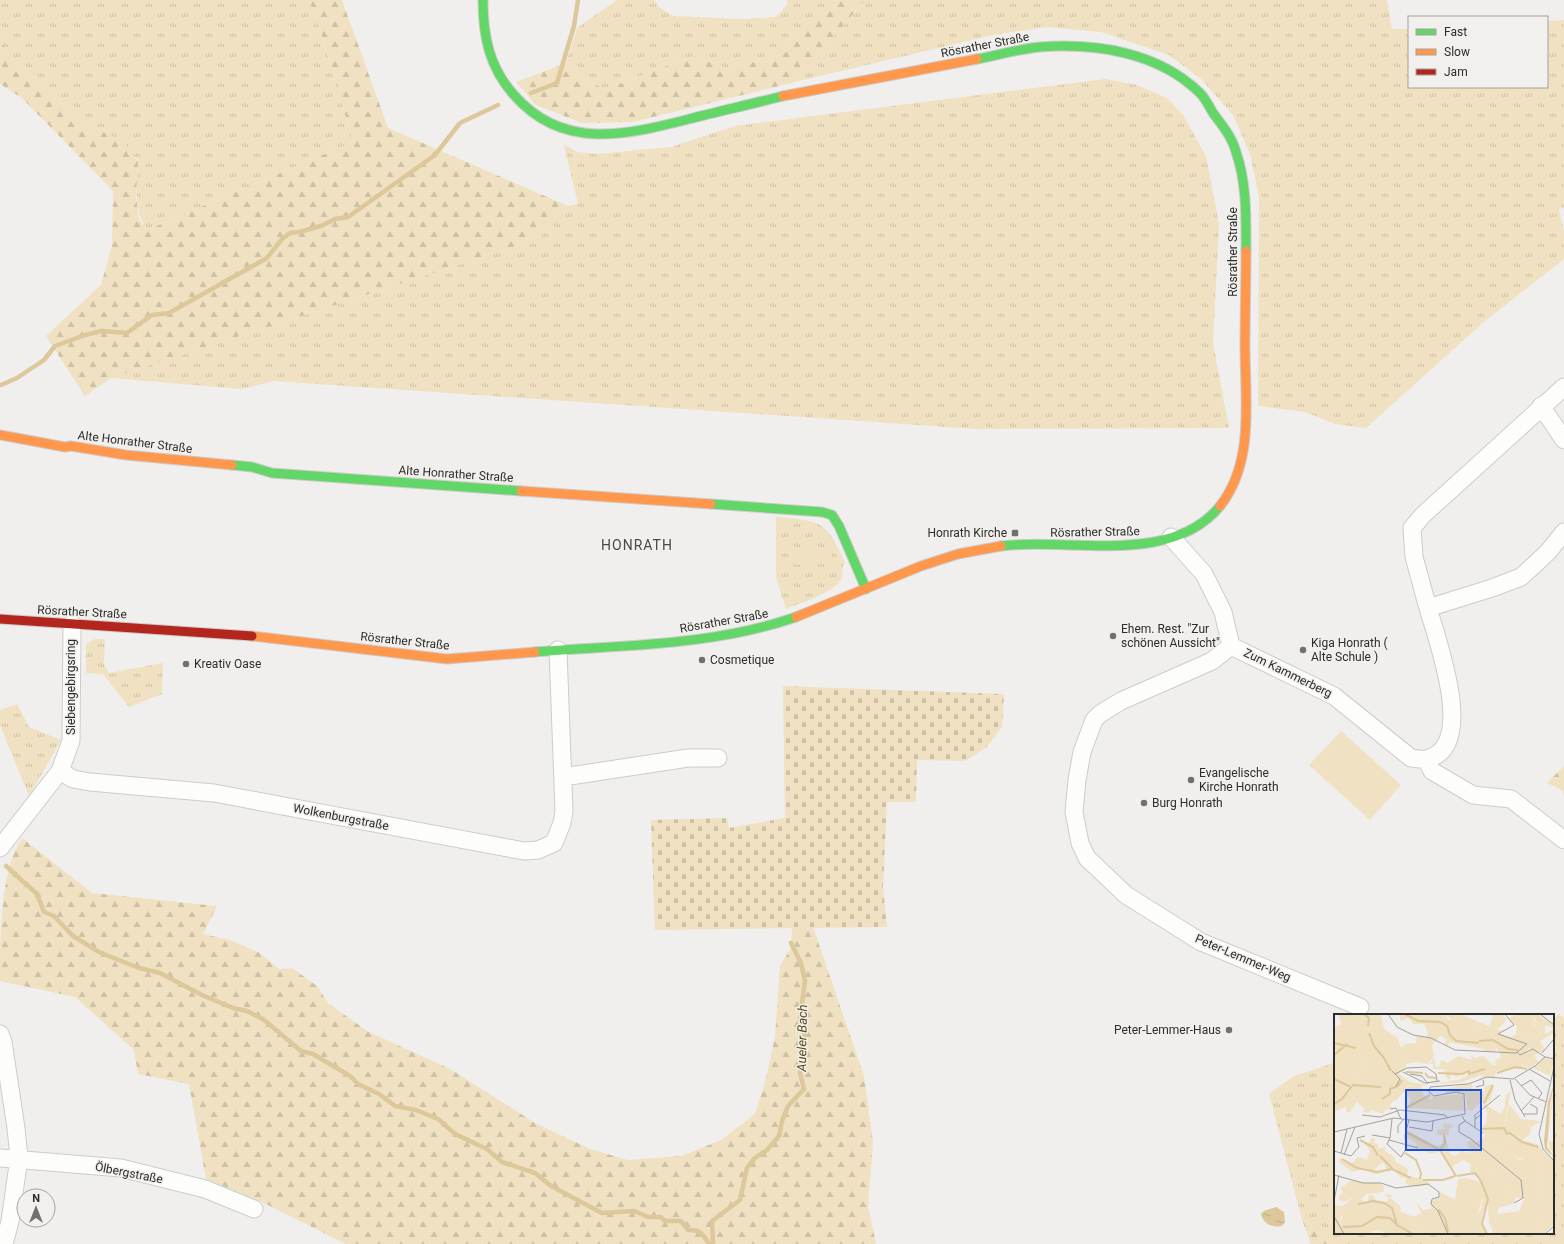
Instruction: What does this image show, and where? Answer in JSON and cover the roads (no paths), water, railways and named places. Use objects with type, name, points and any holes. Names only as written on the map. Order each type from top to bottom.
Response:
[{"type":"street","name":"Rösrather Straße","points":[[0,619],[145,627],[284,639],[447,659],[702,639],[743,632],[782,622],[866,589],[914,568],[957,554],[1006,545],[1129,545],[1152,542],[1171,537],[1196,527],[1214,514],[1228,498],[1238,474],[1245,426],[1245,203],[1237,154],[1228,132],[1200,93],[1172,72],[1142,56],[1104,48],[1072,46],[1039,47],[799,92],[649,129],[610,134],[580,133],[551,123],[524,106],[511,94],[496,70],[488,50],[483,24],[483,0]]},
{"type":"street","points":[[1564,386],[1423,515],[1412,528],[1414,557],[1448,683],[1453,718],[1450,737],[1440,753],[1426,759],[1432,771],[1473,795],[1511,799],[1564,840]]},
{"type":"street","points":[[1541,406],[1564,440]]},
{"type":"street","name":"Alte Honrather Straße","points":[[0,435],[65,447],[71,446],[126,455],[252,467],[272,473],[822,512],[832,515],[839,526],[866,589]]},
{"type":"street","points":[[1428,608],[1492,588],[1521,577],[1548,552],[1564,532]]},
{"type":"street","name":"Zum Kammerberg","points":[[1171,537],[1204,574],[1223,612],[1231,646],[1334,696],[1411,758],[1426,759]]},
{"type":"street","name":"Siebengebirgsring","points":[[0,848],[60,771],[71,741],[72,624]]},
{"type":"street","name":"Peter-Lemmer-Weg","points":[[1231,646],[1212,661],[1121,701],[1100,714],[1094,720],[1082,752],[1077,780],[1074,812],[1080,843],[1087,858],[1126,895],[1201,942],[1360,1007]]},
{"type":"street","name":"Wolkenburgstraße","points":[[60,771],[73,778],[90,782],[214,793],[524,851],[538,850],[554,843],[562,823],[564,811],[558,650]]},
{"type":"street","points":[[563,777],[688,758],[718,758]]},
{"type":"street","points":[[0,1034],[3,1042],[19,1158],[10,1220],[4,1244]]},
{"type":"street","name":"Ölbergstraße","points":[[0,1158],[19,1158],[121,1168],[205,1189],[254,1209]]},
{"type":"water","points":[[1276,1207],[1284,1212],[1285,1222],[1282,1226],[1272,1226],[1266,1223],[1261,1214],[1264,1211]]},
{"type":"waterway","points":[[531,93],[557,83],[574,26],[578,0]]},
{"type":"waterway","points":[[1,385],[17,378],[44,360],[55,346],[85,335],[102,331],[127,333],[152,315],[169,313],[267,258],[282,239],[290,233],[321,226],[335,219],[348,217],[435,155],[460,123],[498,105]]},
{"type":"waterway","points":[[6,866],[37,894],[44,912],[54,916],[73,936],[99,952],[139,968],[160,973],[202,995],[233,1008],[247,1011],[263,1019],[301,1051],[313,1054],[350,1076],[358,1084],[379,1094],[395,1106],[416,1110],[438,1119],[455,1134],[487,1149],[502,1162],[535,1173],[551,1186],[602,1213],[634,1211],[648,1217],[661,1217],[665,1221],[681,1221],[688,1230],[696,1230],[701,1233],[709,1244]]},
{"type":"waterway","name":"Aueler Bach","points":[[713,1244],[712,1221],[740,1200],[747,1168],[755,1158],[767,1150],[779,1136],[782,1121],[788,1106],[804,1089],[800,1073],[805,1029],[800,1017],[805,981],[801,963],[791,943]]},
{"type":"place","name":"Honrath Kirche","points":[[1015,533]]},
{"type":"place","name":"Ehem. Rest. \"Zur schönen Aussicht\"","points":[[1113,636]]},
{"type":"place","name":"Kiga Honrath ( Alte Schule )","points":[[1303,650]]},
{"type":"place","name":"Cosmetique","points":[[702,660]]},
{"type":"place","name":"Kreativ Oase","points":[[186,664]]},
{"type":"place","name":"Evangelische Kirche Honrath","points":[[1191,780]]},
{"type":"place","name":"Burg Honrath","points":[[1144,803]]},
{"type":"place","name":"Peter-Lemmer-Haus","points":[[1229,1030]]},
{"type":"district","name":"HONRATH","points":[[637,545]]}]
